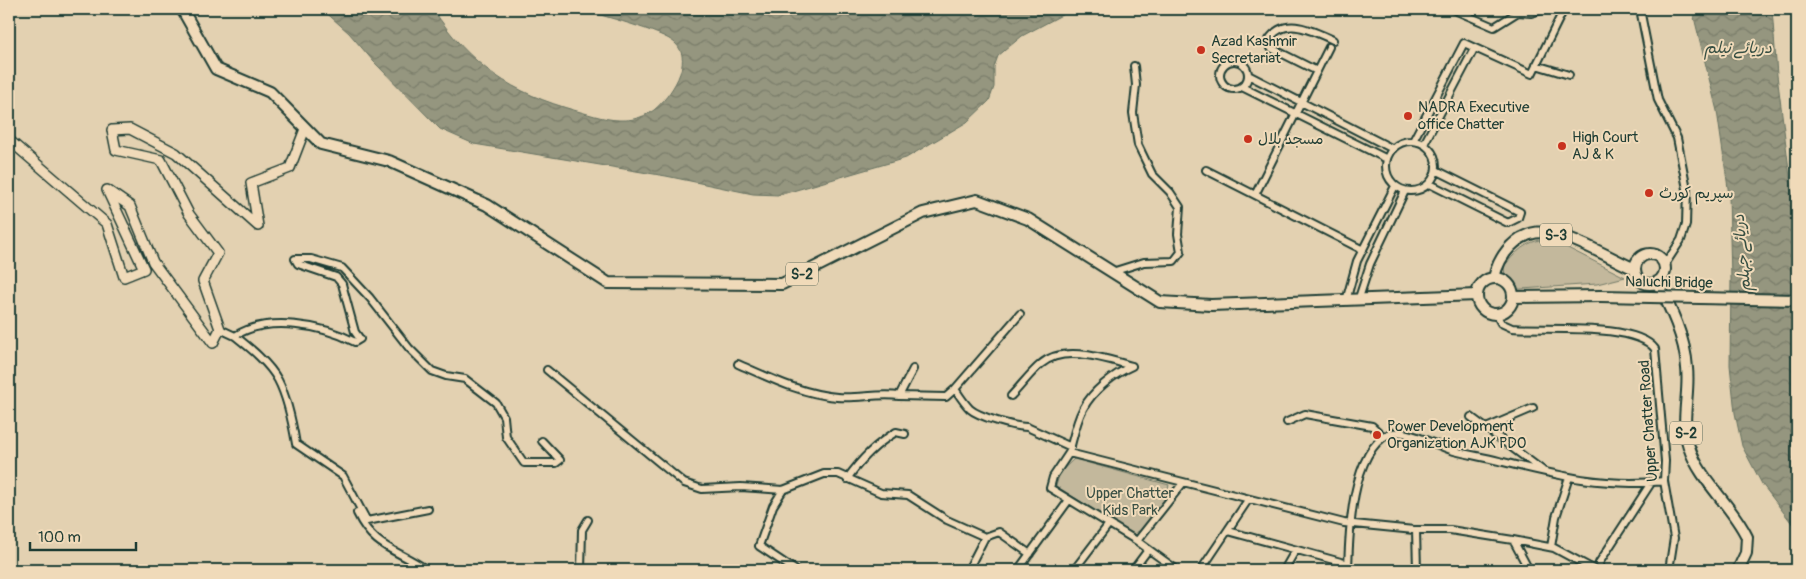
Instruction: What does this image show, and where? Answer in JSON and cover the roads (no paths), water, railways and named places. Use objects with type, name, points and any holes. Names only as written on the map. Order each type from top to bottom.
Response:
[{"type":"highway","name":"S-2","points":[[182,9],[216,68],[270,92],[321,144],[389,162],[487,205],[608,283],[782,284],[923,213],[977,200],[1028,219],[1160,302],[1211,305],[1346,302],[1477,296]]},
{"type":"highway","name":"S-3","points":[[1494,278],[1498,263],[1508,248],[1521,238],[1544,232],[1567,238],[1635,269]]},
{"type":"highway","points":[[1647,255],[1660,258],[1664,266],[1663,276],[1657,282],[1642,282],[1635,269],[1638,260],[1647,255]]},
{"type":"highway","points":[[1494,278],[1508,283],[1513,297],[1507,310],[1496,314],[1484,311],[1480,307],[1477,296],[1481,284],[1494,278]]},
{"type":"highway","name":"S-2","points":[[1657,282],[1672,311],[1688,369],[1685,406],[1689,448],[1747,537],[1746,552],[1738,570]]},
{"type":"highway","name":"Naluchi Bridge","points":[[1513,297],[1601,296],[1797,300]]},
{"type":"main road","points":[[9,140],[107,224],[124,277],[144,269],[107,190],[130,206],[153,262],[213,343],[220,329],[203,281],[218,253],[189,214],[161,160],[116,150],[112,130],[130,129],[176,153],[258,226],[251,183],[290,168],[306,129]]},
{"type":"street","points":[[1452,9],[1494,27],[1518,12],[1531,13],[1545,9]]},
{"type":"street","points":[[1412,141],[1464,43],[1532,74],[1564,9]]},
{"type":"street","points":[[1640,9],[1658,100],[1677,138],[1687,189],[1686,225],[1681,240],[1664,266]]},
{"type":"street","points":[[1317,71],[1271,48],[1268,41],[1274,32],[1285,27],[1300,27],[1333,40]]},
{"type":"street","points":[[1255,194],[1300,102],[1330,47]]},
{"type":"street","points":[[1424,144],[1474,49]]},
{"type":"street","points":[[1248,75],[1242,87],[1233,90],[1224,86],[1220,79],[1221,70],[1227,62],[1237,61],[1245,66],[1248,75],[1393,149]]},
{"type":"street","points":[[1536,65],[1569,75]]},
{"type":"street","points":[[1112,272],[1144,262],[1174,261],[1180,252],[1178,234],[1180,207],[1170,192],[1152,174],[1138,145],[1133,113],[1136,85],[1134,66]]},
{"type":"street","points":[[1242,87],[1387,159]]},
{"type":"street","points":[[1412,141],[1424,144],[1435,157],[1436,170],[1430,184],[1419,191],[1405,191],[1395,186],[1386,172],[1387,159],[1393,149],[1400,144],[1412,141]]},
{"type":"street","points":[[1206,170],[1363,250]]},
{"type":"street","points":[[1430,184],[1508,223],[1518,218],[1520,212],[1436,170]]},
{"type":"street","points":[[1346,302],[1357,261],[1395,186]]},
{"type":"street","points":[[1358,301],[1370,264],[1405,191]]},
{"type":"street","points":[[234,336],[244,330],[290,323],[338,333],[355,342],[360,339],[354,332],[342,284],[336,277],[298,264],[295,259],[336,265],[352,277],[409,348],[432,371],[446,376],[465,379],[496,403],[504,417],[506,437],[524,463],[556,463],[560,460],[542,442]]},
{"type":"street","points":[[738,364],[784,384],[840,398],[884,394],[946,397],[1020,314]]},
{"type":"street","name":"Upper Chatter Road","points":[[1496,314],[1501,323],[1512,328],[1598,330],[1642,338],[1650,342],[1655,349],[1665,461],[1664,481],[1674,538],[1669,570]]},
{"type":"street","points":[[220,329],[234,336],[254,352],[278,380],[294,428],[296,444],[342,476],[367,521],[428,509]]},
{"type":"street","points":[[1012,396],[1042,363],[1068,355],[1084,354],[1132,366],[1098,390],[1083,408],[1070,450],[1052,477],[1050,488],[1137,541],[1176,570]]},
{"type":"street","points":[[899,396],[913,369]]},
{"type":"street","points":[[547,370],[684,483],[702,489],[741,487],[783,490],[824,474],[838,474],[881,493],[908,495],[947,520],[985,537]]},
{"type":"street","points":[[955,389],[970,409],[980,414],[1020,427],[1028,427],[1070,450],[1183,483],[1349,524],[1416,530],[1450,530],[1551,547],[1595,570]]},
{"type":"street","points":[[1486,428],[1532,408]]},
{"type":"street","points":[[1287,422],[1305,414],[1372,426],[1384,437]]},
{"type":"street","points":[[1471,417],[1545,472]]},
{"type":"street","points":[[848,479],[860,461],[881,440],[896,432],[905,434]]},
{"type":"street","points":[[1228,531],[1348,567],[1349,524],[1364,461],[1377,442],[1391,433],[1409,434],[1454,451],[1595,482],[1651,483],[1664,481]]},
{"type":"street","points":[[1551,547],[1556,517],[1569,477]]},
{"type":"street","points":[[1137,541],[1183,483]]},
{"type":"street","points":[[1600,570],[1599,564],[1651,483]]},
{"type":"street","points":[[783,490],[774,506],[759,546],[795,570]]},
{"type":"street","points":[[351,491],[348,493],[368,533],[382,545],[412,559],[428,570]]},
{"type":"street","points":[[1018,570],[1070,500]]},
{"type":"street","points":[[1201,570],[1248,500]]},
{"type":"street","points":[[581,570],[582,530],[588,520]]},
{"type":"street","points":[[1074,570],[1109,524]]},
{"type":"street","points":[[1416,530],[1417,570]]},
{"type":"street","points":[[968,570],[985,537],[999,532],[1030,554]]},
{"type":"street","points":[[1513,540],[1529,570]]},
{"type":"street","points":[[1133,570],[1148,550]]},
{"type":"street","points":[[1284,570],[1295,551]]},
{"type":"water","points":[[322,9],[433,9],[462,46],[494,75],[513,86],[554,104],[607,119],[619,120],[644,116],[654,110],[667,97],[681,69],[682,59],[680,51],[675,43],[657,33],[579,9],[1073,9],[1022,36],[998,56],[994,67],[994,87],[989,101],[967,122],[906,158],[779,195],[753,194],[666,176],[474,144],[440,129],[374,62],[349,33]]},
{"type":"water","name":"دریائے نیلم","points":[[1692,9],[1772,9],[1777,75],[1792,193],[1793,307],[1797,349],[1797,530],[1762,484],[1742,446],[1735,413],[1730,365],[1731,279],[1729,195],[1717,111]]},
{"type":"place","name":"Azad Kashmir Secretariat","points":[[1201,50]]},
{"type":"place","name":"NADRA Executive office Chatter","points":[[1408,116]]},
{"type":"place","name":"مسجد بلال","points":[[1248,139]]},
{"type":"place","name":"High Court AJ & K","points":[[1562,146]]},
{"type":"place","name":"سپریم کورٹ","points":[[1649,193]]},
{"type":"place","name":"Power Development Organization AJK PDO","points":[[1377,435]]},
{"type":"water label","name":"دریائے جہلم","points":[[1741,253]]},
{"type":"park label","name":"Upper Chatter Kids Park","points":[[1130,502]]}]
